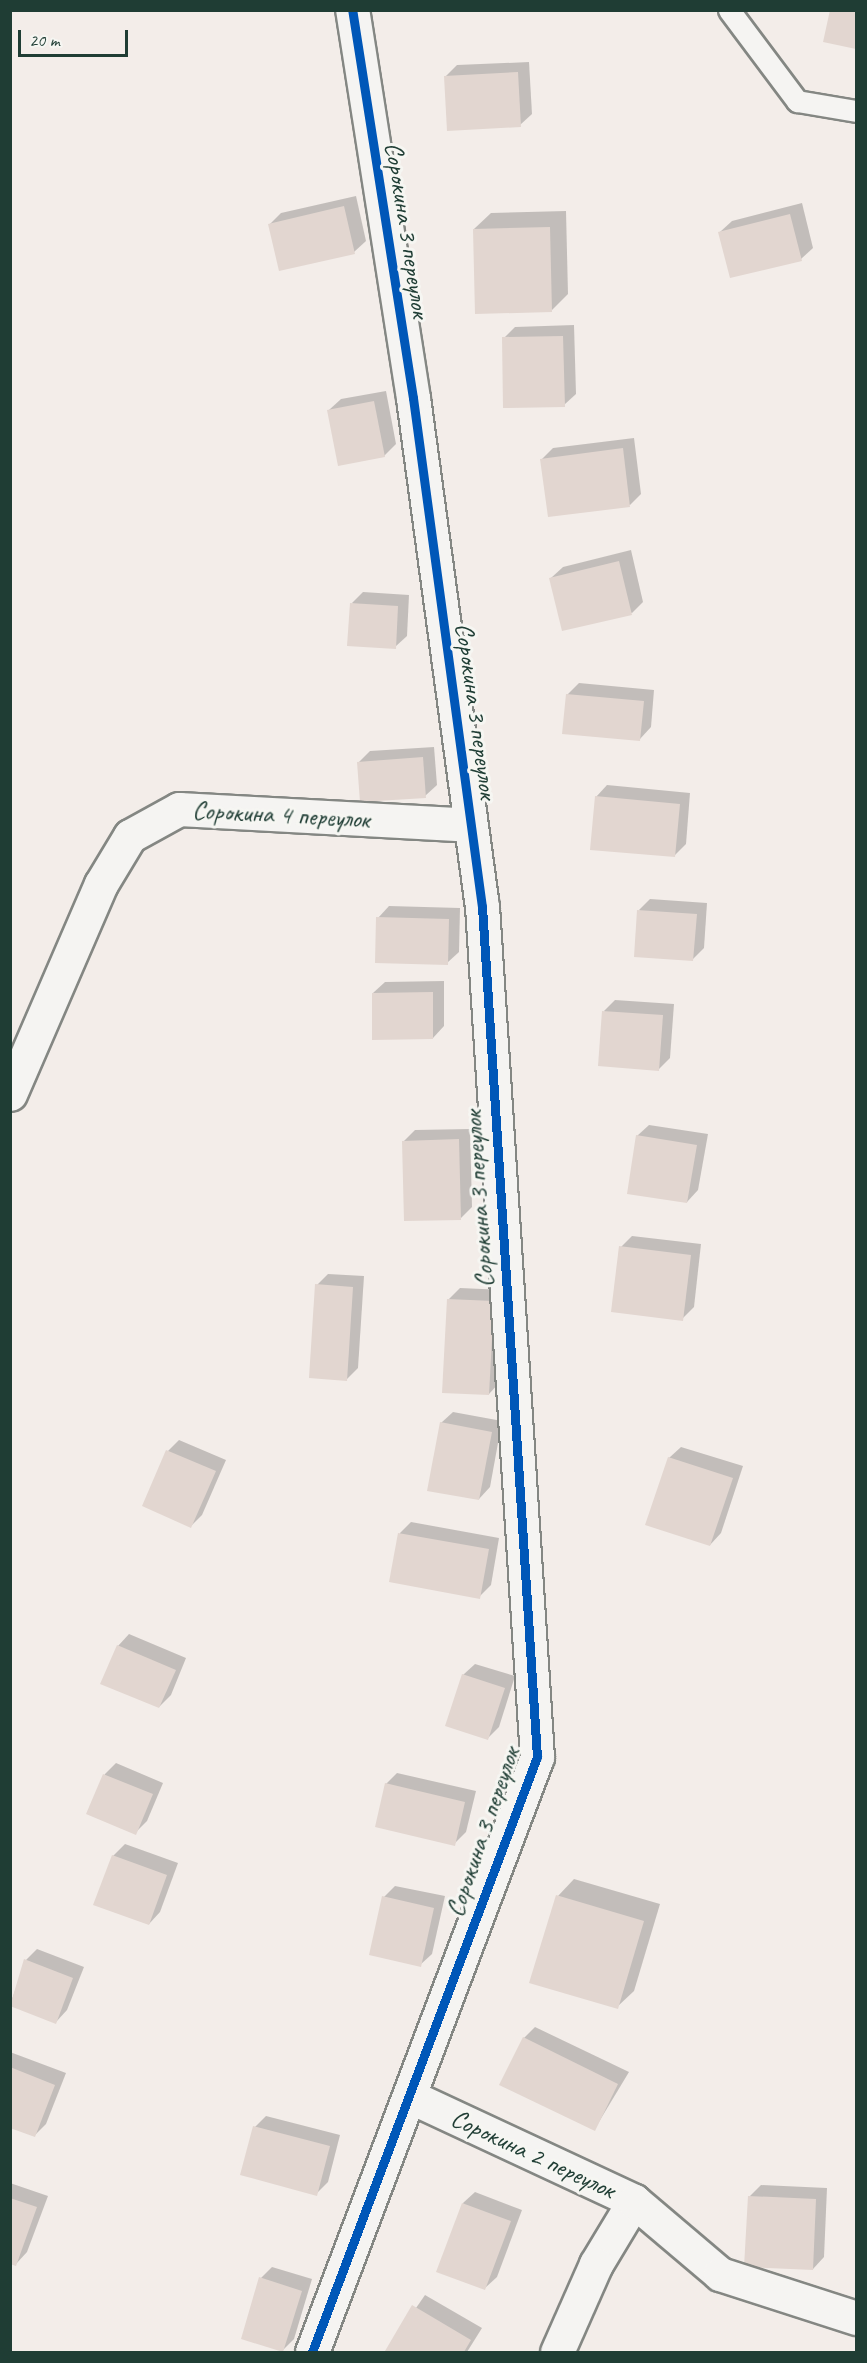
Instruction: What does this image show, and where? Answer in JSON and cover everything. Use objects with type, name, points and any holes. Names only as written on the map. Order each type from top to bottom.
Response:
[{"type":"street","name":"Сорокина 3 переулок","points":[[312,2352],[537,1757],[482,907],[413,398],[352,10]]},
{"type":"street","name":"Сорокина 4 переулок","points":[[10,1094],[101,884],[130,836],[179,809],[471,825]]},
{"type":"street","name":"Сорокина 2 переулок","points":[[409,2096],[634,2201],[596,2264],[557,2352]]},
{"type":"street","points":[[634,2201],[720,2274],[856,2318]]},
{"type":"lane","points":[[729,10],[797,101],[856,111]]},
{"type":"building","points":[[830,10],[856,10],[856,49],[823,42]]},
{"type":"building","points":[[518,72],[521,127],[447,131],[444,76]]},
{"type":"building","points":[[344,206],[355,254],[279,271],[268,224]]},
{"type":"building","points":[[790,214],[802,261],[730,278],[718,232]]},
{"type":"building","points":[[550,227],[552,312],[475,314],[473,229]]},
{"type":"building","points":[[563,336],[565,407],[503,408],[502,337]]},
{"type":"building","points":[[374,401],[385,457],[338,466],[327,410]]},
{"type":"building","points":[[623,448],[630,507],[548,517],[540,459]]},
{"type":"building","points":[[619,561],[632,615],[562,631],[549,578]]},
{"type":"building","points":[[350,603],[398,606],[396,649],[347,646]]},
{"type":"building","points":[[566,694],[644,701],[640,741],[562,734]]},
{"type":"building","points":[[423,757],[426,798],[360,802],[357,762]]},
{"type":"building","points":[[595,796],[680,804],[675,857],[590,850]]},
{"type":"building","points":[[637,910],[697,914],[693,961],[634,957]]},
{"type":"building","points":[[376,917],[449,919],[448,965],[375,963]]},
{"type":"building","points":[[433,992],[433,1039],[372,1040],[372,993]]},
{"type":"building","points":[[602,1011],[663,1015],[659,1071],[598,1066]]},
{"type":"building","points":[[636,1135],[697,1145],[687,1203],[627,1194]]},
{"type":"building","points":[[459,1139],[461,1220],[404,1221],[402,1141]]},
{"type":"building","points":[[619,1246],[691,1255],[683,1321],[611,1312]]},
{"type":"building","points":[[315,1284],[353,1287],[347,1381],[309,1378]]},
{"type":"building","points":[[447,1299],[494,1301],[489,1395],[442,1393]]},
{"type":"building","points":[[440,1422],[492,1432],[479,1500],[427,1491]]},
{"type":"building","points":[[166,1450],[216,1471],[191,1528],[142,1506]]},
{"type":"building","points":[[668,1457],[733,1478],[710,1546],[645,1525]]},
{"type":"building","points":[[398,1533],[489,1549],[480,1599],[389,1582]]},
{"type":"building","points":[[117,1645],[176,1670],[159,1708],[100,1684]]},
{"type":"building","points":[[462,1674],[505,1688],[488,1740],[445,1726]]},
{"type":"building","points":[[103,1774],[153,1794],[136,1835],[86,1814]]},
{"type":"building","points":[[385,1783],[465,1802],[455,1846],[375,1827]]},
{"type":"building","points":[[112,1855],[167,1875],[149,1925],[93,1905]]},
{"type":"building","points":[[556,1895],[644,1921],[618,2009],[529,1983]]},
{"type":"building","points":[[382,1896],[434,1908],[421,1967],[369,1955]]},
{"type":"building","points":[[24,1959],[73,1978],[56,2024],[10,2006]]},
{"type":"building","points":[[523,2037],[618,2084],[595,2131],[499,2085]]},
{"type":"building","points":[[10,2067],[55,2085],[35,2137],[10,2128]]},
{"type":"building","points":[[253,2126],[330,2146],[317,2196],[240,2175]]},
{"type":"building","points":[[748,2196],[816,2199],[813,2270],[744,2267]]},
{"type":"building","points":[[10,2198],[37,2207],[16,2266],[10,2264]]},
{"type":"building","points":[[462,2203],[511,2221],[485,2290],[436,2272]]},
{"type":"building","points":[[259,2277],[302,2291],[283,2352],[241,2339]]},
{"type":"building","points":[[412,2305],[471,2340],[464,2352],[385,2351]]},
{"type":"cycle path","points":[[312,2352],[537,1757],[482,907],[413,398],[352,10]]}]
